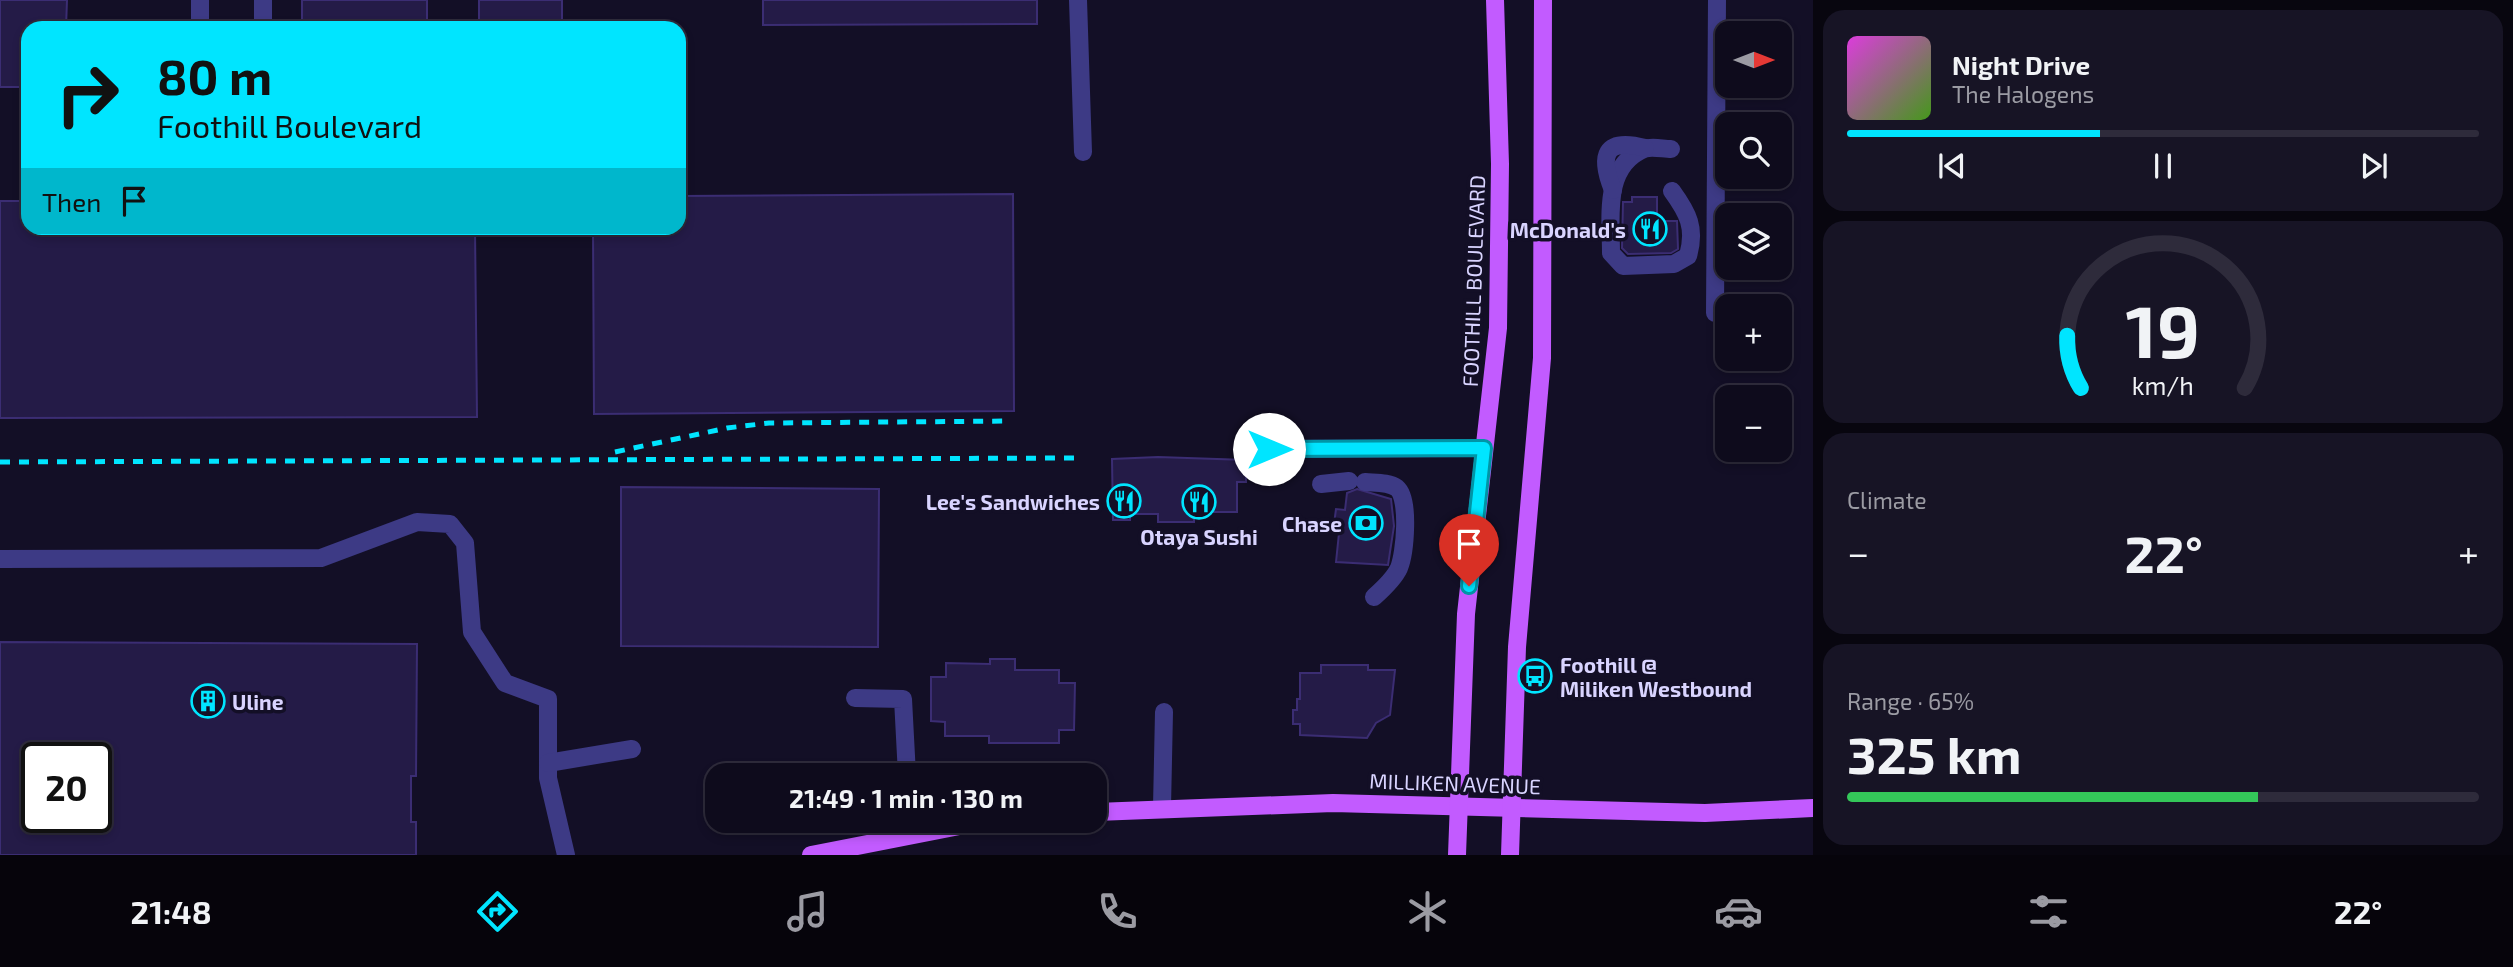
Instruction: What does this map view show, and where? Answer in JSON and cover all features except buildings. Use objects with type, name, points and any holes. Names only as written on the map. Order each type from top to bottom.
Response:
[{"type":"main road","name":"FOOTHILL BOULEVARD","points":[[1457,855],[1466,614],[1498,317],[1500,164],[1495,0]]},
{"type":"main road","points":[[1510,855],[1517,647],[1542,358],[1543,0]]},
{"type":"main road","name":"MILLIKEN AVENUE","points":[[1107,811],[1162,807],[1333,803],[1458,804],[1510,809],[1705,813],[1813,807]]},
{"type":"main road","points":[[811,855],[888,833]]},
{"type":"street","points":[[200,0],[200,21]]},
{"type":"street","points":[[263,0],[263,21]]},
{"type":"street","points":[[1078,0],[1083,152]]},
{"type":"street","points":[[1716,294],[1717,0]]},
{"type":"street","points":[[1671,149],[1645,148],[1627,161],[1614,180],[1611,253],[1623,266],[1674,264],[1688,256],[1693,238],[1692,224],[1672,191]]},
{"type":"street","points":[[1269,449],[1484,448]]},
{"type":"street","points":[[1321,484],[1386,484],[1398,488],[1405,500],[1403,549],[1399,568],[1374,597]]},
{"type":"street","points":[[0,559],[321,558],[416,522],[450,524],[465,543],[472,632],[505,683],[548,699],[548,778],[566,855]]},
{"type":"street","points":[[855,698],[903,699],[906,763]]},
{"type":"street","points":[[1162,807],[1164,712]]},
{"type":"street","points":[[548,763],[632,749]]},
{"type":"railway","points":[[615,452],[727,428],[769,423],[1011,421]]},
{"type":"railway","points":[[0,462],[1078,458]]},
{"type":"place","name":"McDonald's","points":[[1650,229]]},
{"type":"place","name":"Lee's Sandwiches","points":[[1124,501]]},
{"type":"place","name":"Otaya Sushi","points":[[1199,502]]},
{"type":"place","name":"Chase","points":[[1366,523]]},
{"type":"place","name":"Foothill @ Miliken Westbound","points":[[1535,676]]},
{"type":"place","name":"Uline","points":[[208,701]]},
{"type":"route","points":[[1269,449],[1484,448],[1469,586]]}]
